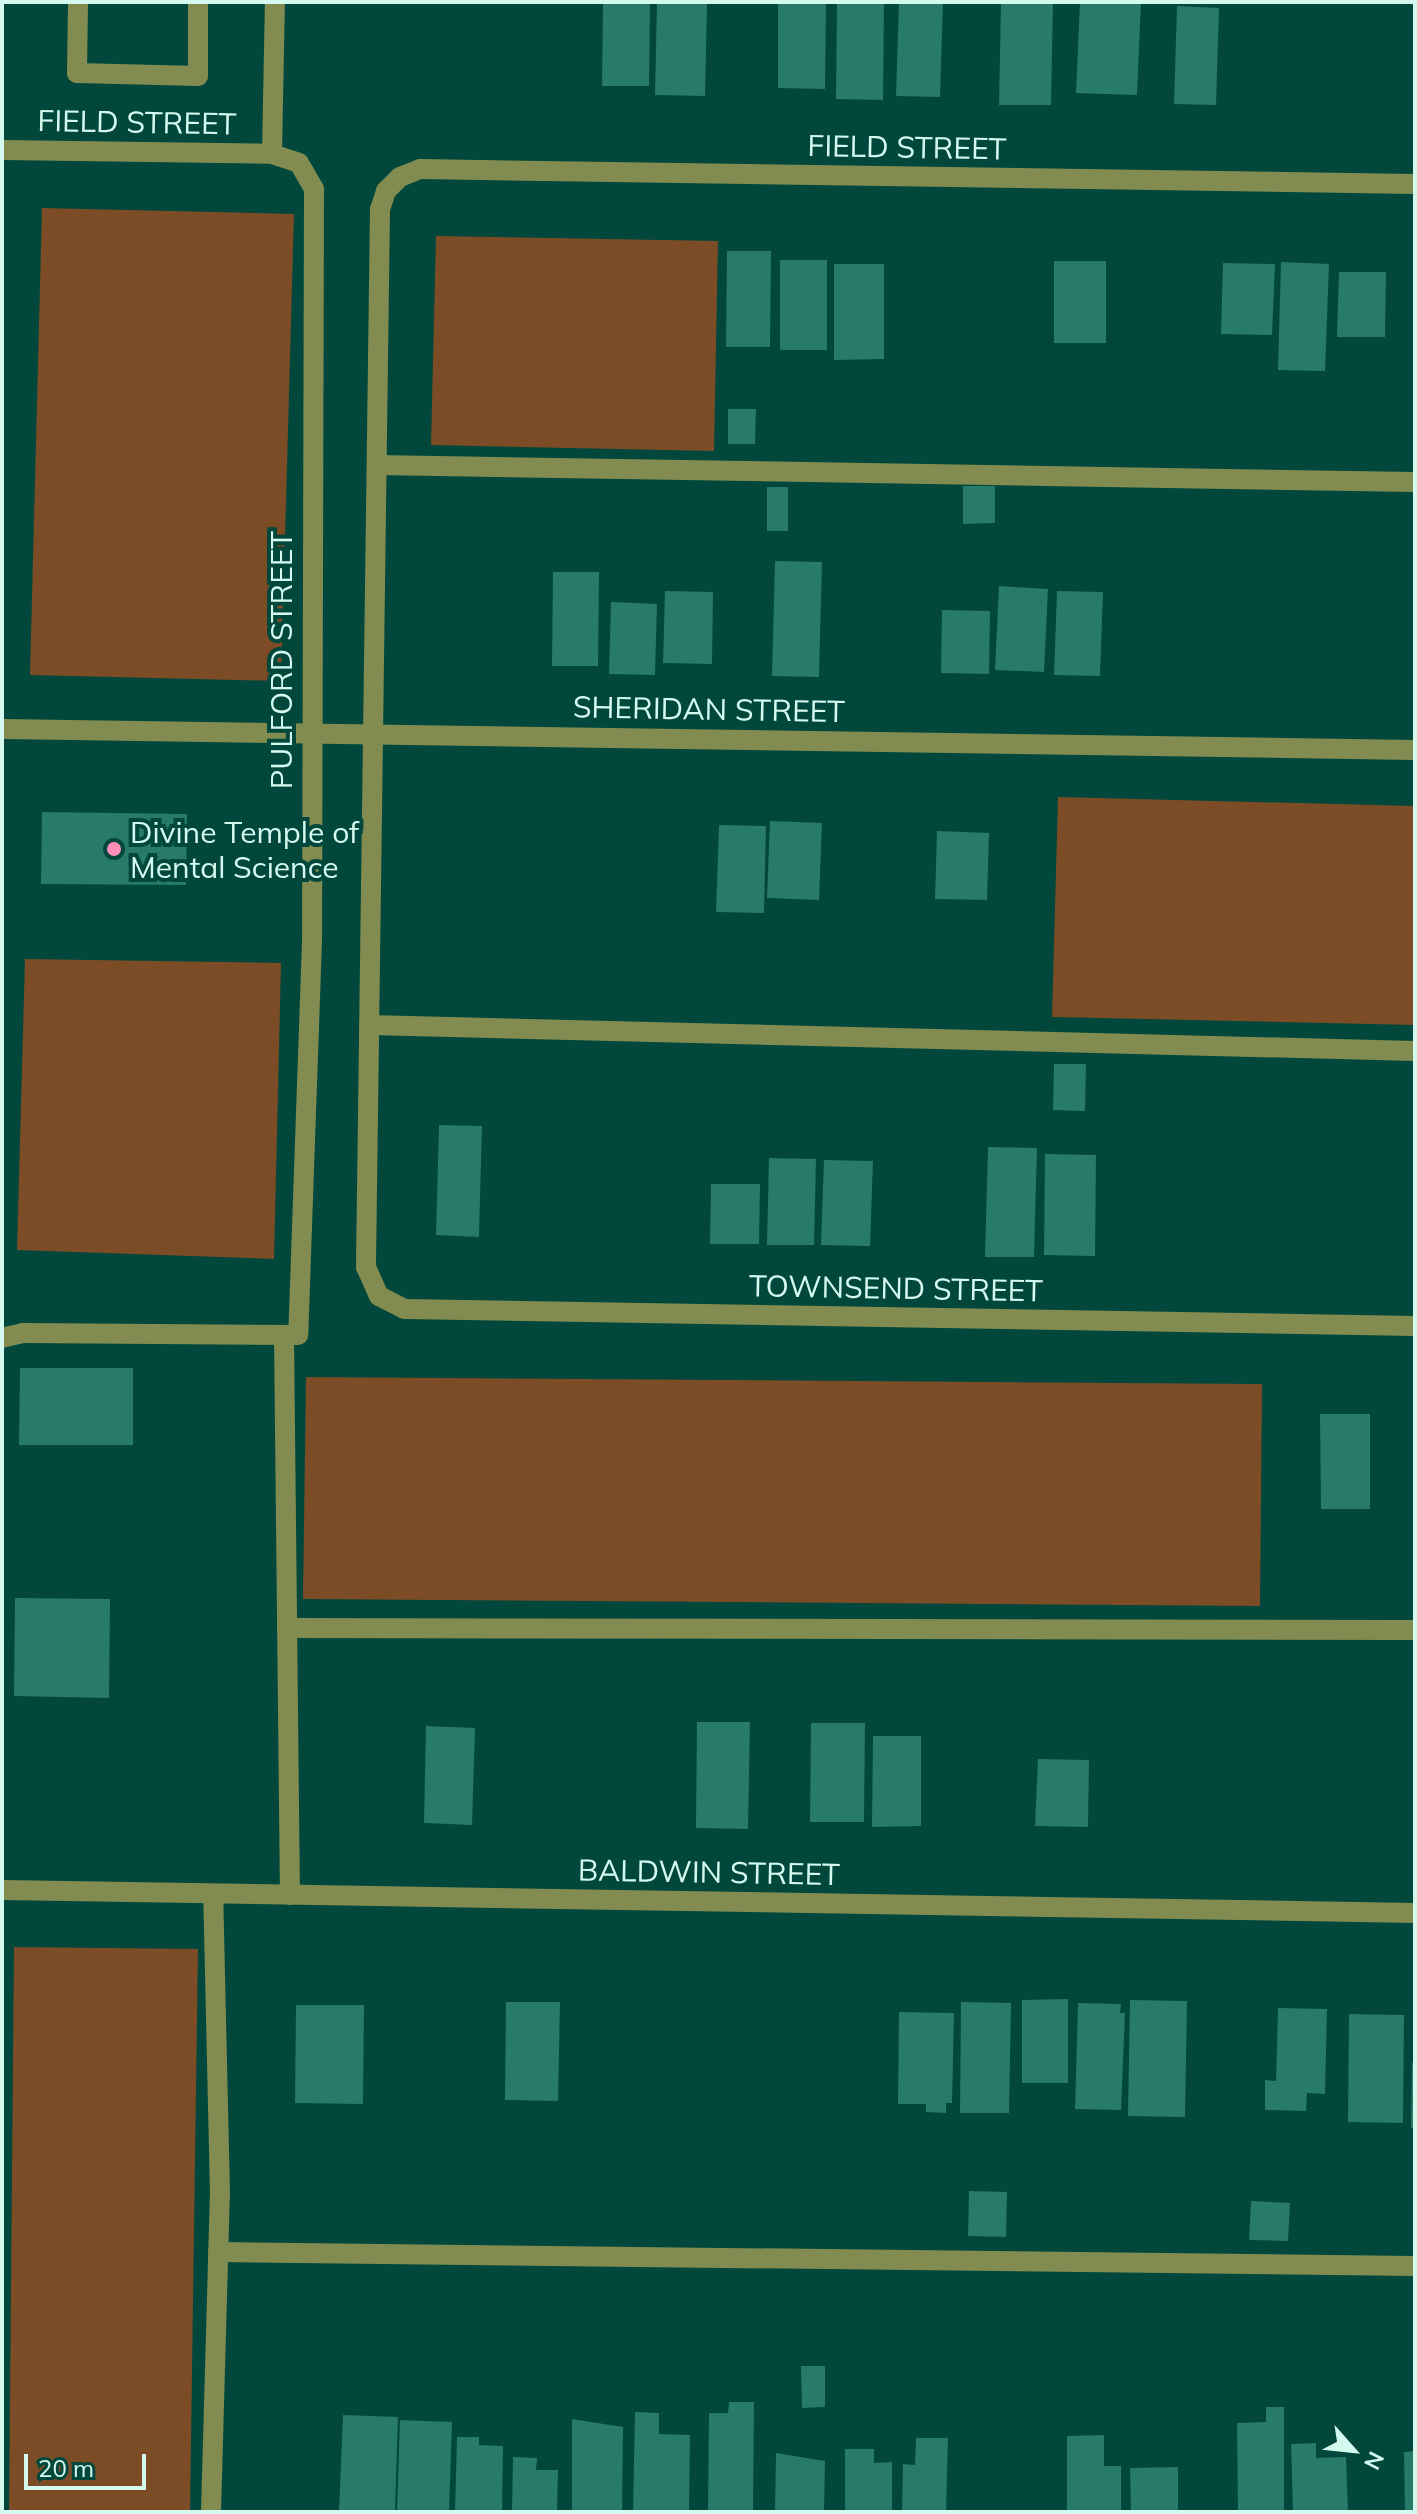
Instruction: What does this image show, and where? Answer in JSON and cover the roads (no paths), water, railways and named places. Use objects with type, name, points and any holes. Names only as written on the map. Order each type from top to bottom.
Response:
[{"type":"street","points":[[78,2],[77,73],[198,76],[198,2]]},
{"type":"street","points":[[272,154],[275,2]]},
{"type":"street","name":"FIELD STREET","points":[[2,150],[272,154]]},
{"type":"street","name":"PULFORD STREET","points":[[272,154],[299,163],[314,189],[310,733],[312,941],[291,1335],[287,1628],[290,1895]]},
{"type":"street","name":"FIELD STREET","points":[[377,465],[380,209],[386,191],[400,177],[420,169],[1415,184]]},
{"type":"street","points":[[1415,482],[377,465],[369,1025],[1415,1051]]},
{"type":"street","name":"SHERIDAN STREET","points":[[2,729],[1415,750]]},
{"type":"street","name":"TOWNSEND STREET","points":[[369,1025],[366,1267],[379,1296],[404,1309],[1415,1326]]},
{"type":"street","points":[[2,1338],[23,1333],[291,1335]]},
{"type":"street","points":[[287,1628],[1415,1630]]},
{"type":"street","name":"BALDWIN STREET","points":[[2,1890],[1415,1913]]},
{"type":"street","points":[[211,2512],[218,2252],[213,1894]]},
{"type":"street","points":[[218,2252],[1415,2266]]},
{"type":"place","name":"Divine Temple of Mental Science","points":[[114,849]]}]
